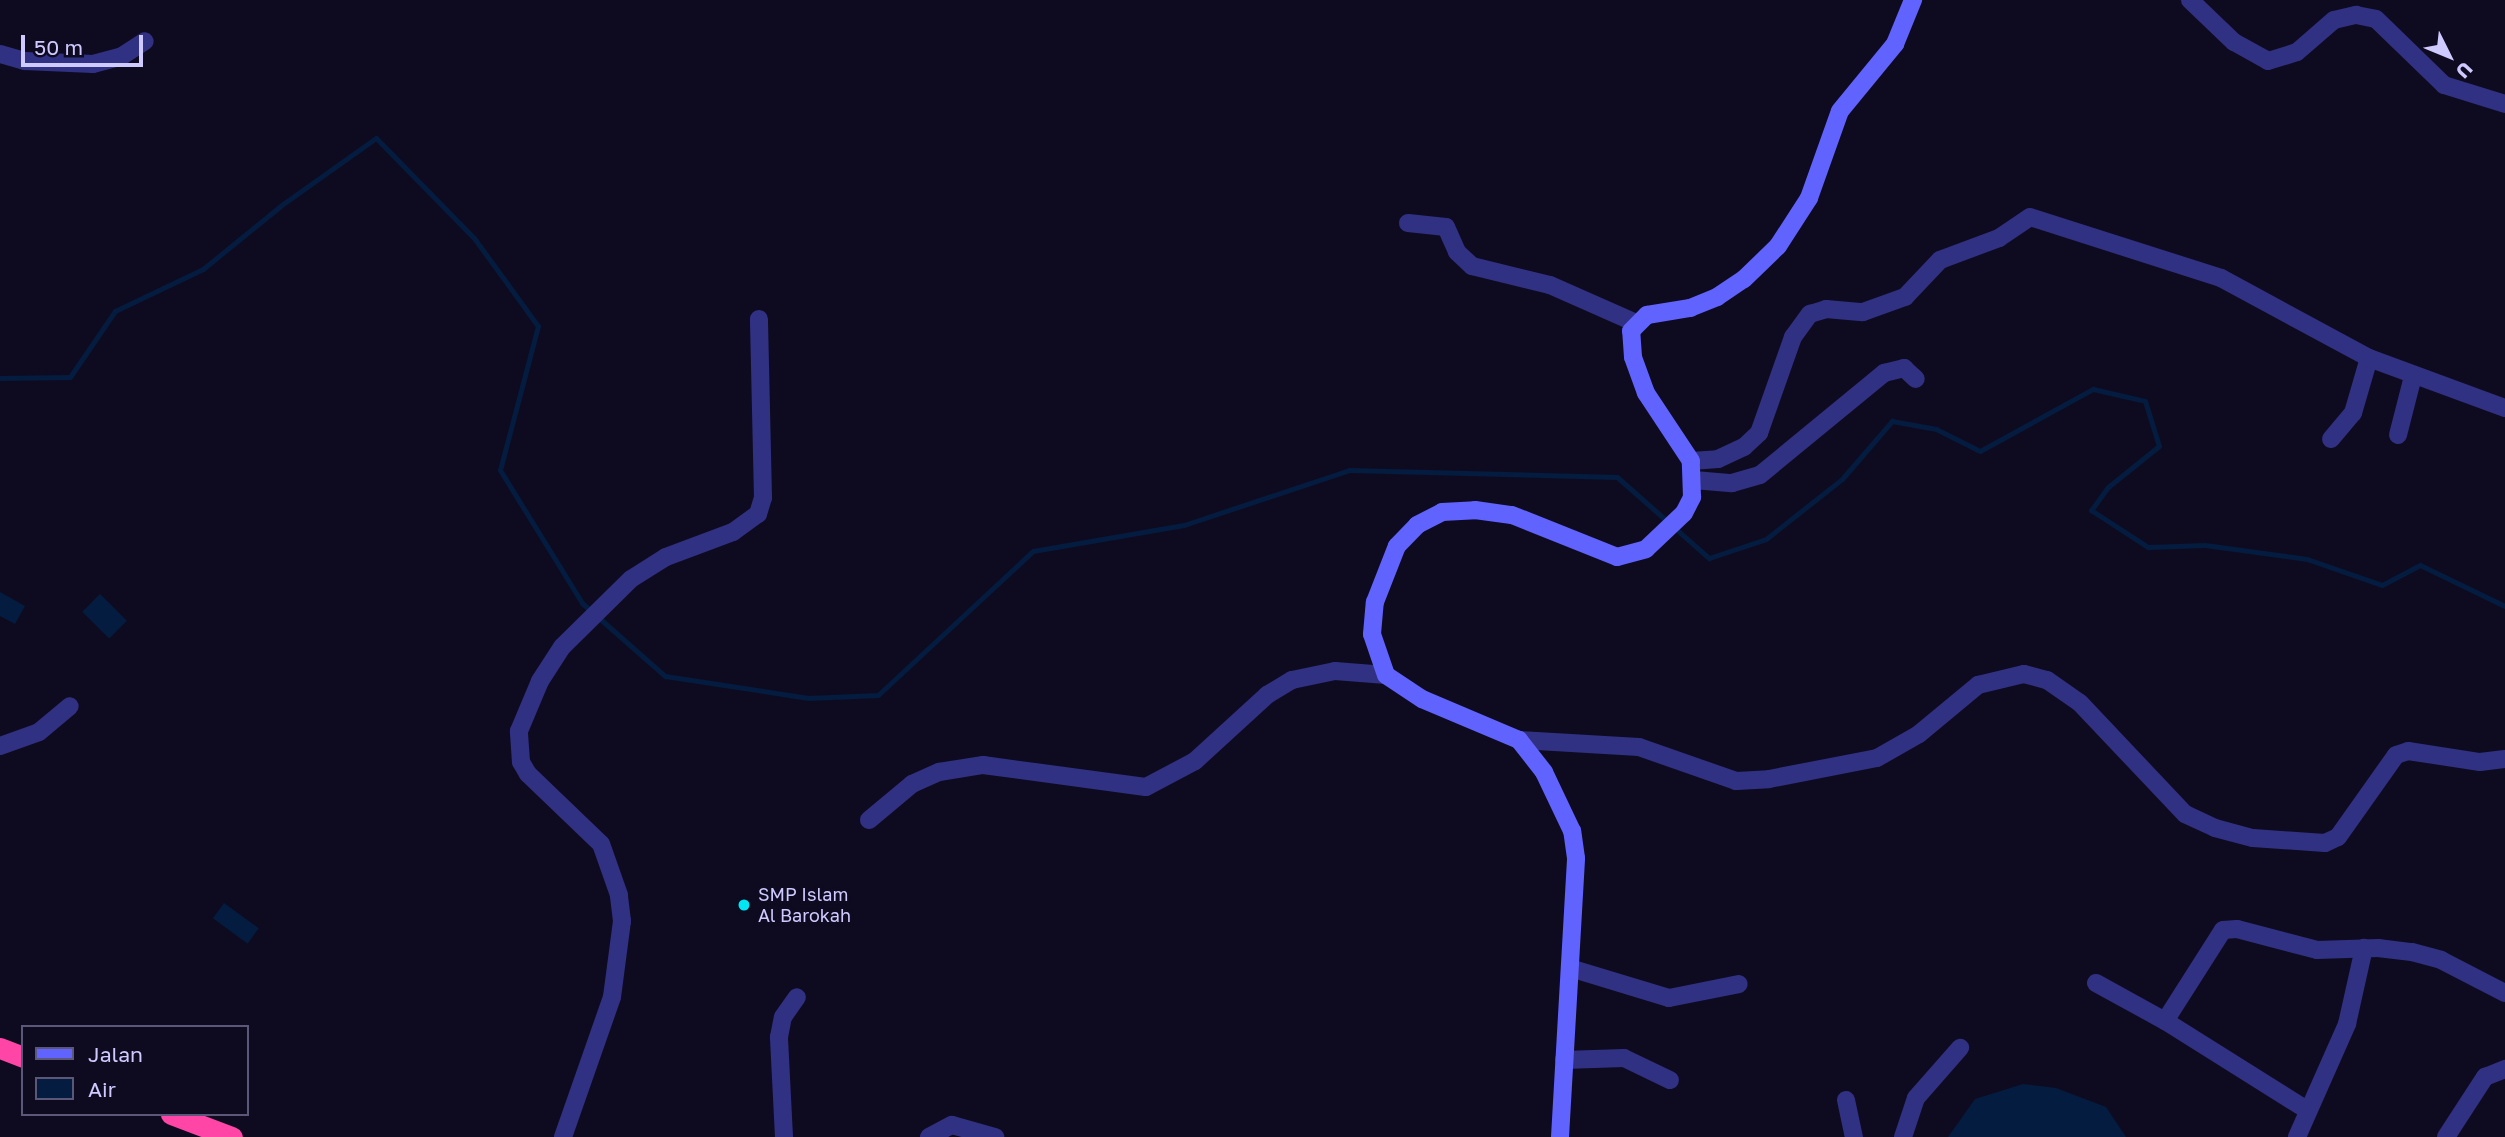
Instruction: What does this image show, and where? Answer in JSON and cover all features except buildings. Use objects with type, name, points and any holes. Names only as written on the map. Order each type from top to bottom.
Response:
[{"type":"highway","points":[[0,1048],[21,1056]]},
{"type":"highway","points":[[177,1116],[232,1137]]},
{"type":"main road","points":[[1560,1137],[1576,846],[1544,772],[1519,740],[1422,699],[1386,675],[1372,634],[1375,602],[1397,546],[1430,516],[1457,510],[1512,515],[1617,557],[1635,554],[1654,543],[1684,513],[1694,480],[1691,461],[1642,384],[1630,347],[1636,323],[1647,315],[1690,308],[1717,297],[1744,279],[1778,246],[1809,198],[1840,111],[1898,39],[1913,0]]},
{"type":"street","points":[[2190,0],[2234,42],[2268,61],[2297,52],[2334,20],[2356,15],[2376,19],[2444,85],[2505,104]]},
{"type":"street","points":[[0,54],[36,62],[93,64],[122,56],[145,41]]},
{"type":"street","points":[[1691,461],[1718,459],[1744,447],[1759,433],[1793,337],[1810,314],[1826,309],[1863,312],[1905,297],[1940,260],[1998,238],[2030,217],[2221,278],[2369,358],[2505,408]]},
{"type":"street","points":[[1408,222],[1446,227],[1457,252],[1472,266],[1550,285],[1636,323]]},
{"type":"street","points":[[563,1137],[612,997],[622,921],[616,877],[607,853],[576,818],[537,786],[521,762],[519,731],[535,690],[573,634],[599,609],[653,564],[733,532],[758,514],[763,498],[759,318]]},
{"type":"street","points":[[2332,439],[2353,413],[2369,358]]},
{"type":"street","points":[[1694,480],[1732,483],[1760,475],[1884,373],[1904,368],[1916,379]]},
{"type":"street","points":[[2398,435],[2413,376]]},
{"type":"street","points":[[869,820],[912,784],[948,770],[983,765],[1146,787],[1195,761],[1267,695],[1292,680],[1335,671],[1386,675]]},
{"type":"street","points":[[1519,740],[1639,747],[1736,781],[1769,779],[1877,758],[1919,734],[1978,685],[2024,674],[2047,680],[2080,703],[2185,814],[2215,828],[2252,838],[2325,843],[2337,837],[2396,755],[2408,751],[2480,762],[2505,759]]},
{"type":"street","points":[[0,746],[39,732],[70,706]]},
{"type":"street","points":[[2165,1021],[2216,938],[2227,928],[2317,950],[2364,948],[2428,955],[2505,993]]},
{"type":"street","points":[[2297,1137],[2347,1024],[2364,948]]},
{"type":"street","points":[[1570,968],[1669,998],[1739,984]]},
{"type":"street","points":[[2096,984],[2165,1021],[2307,1110]]},
{"type":"street","points":[[784,1137],[779,1037],[783,1017],[797,997]]},
{"type":"street","points":[[1903,1137],[1916,1098],[1960,1048]]},
{"type":"street","points":[[1564,1060],[1624,1058],[1670,1080]]},
{"type":"street","points":[[2446,1137],[2485,1077],[2505,1069]]},
{"type":"street","points":[[1846,1100],[1854,1137]]},
{"type":"street","points":[[929,1137],[952,1125],[995,1137]]},
{"type":"water","points":[[0,592],[25,606],[15,624],[0,616]]},
{"type":"water","points":[[100,594],[127,621],[109,639],[82,612]]},
{"type":"water","points":[[224,903],[259,928],[248,944],[213,918]]},
{"type":"water","points":[[2023,1084],[2056,1088],[2106,1107],[2126,1137],[1948,1137],[1975,1099]]},
{"type":"waterway","points":[[0,378],[70,377],[115,311],[203,269],[283,204],[376,138],[474,238],[538,326],[500,470],[582,603],[665,676],[808,698],[878,695],[1033,551],[1184,525],[1349,470],[1617,477],[1709,558],[1766,539],[1842,479],[1892,421],[1936,429],[1980,451],[2093,389],[2145,401],[2159,446],[2108,487],[2091,510],[2148,547],[2205,545],[2307,559],[2382,585],[2420,565],[2505,606]]},
{"type":"place","name":"SMP Islam Al Barokah","points":[[744,905]]}]
